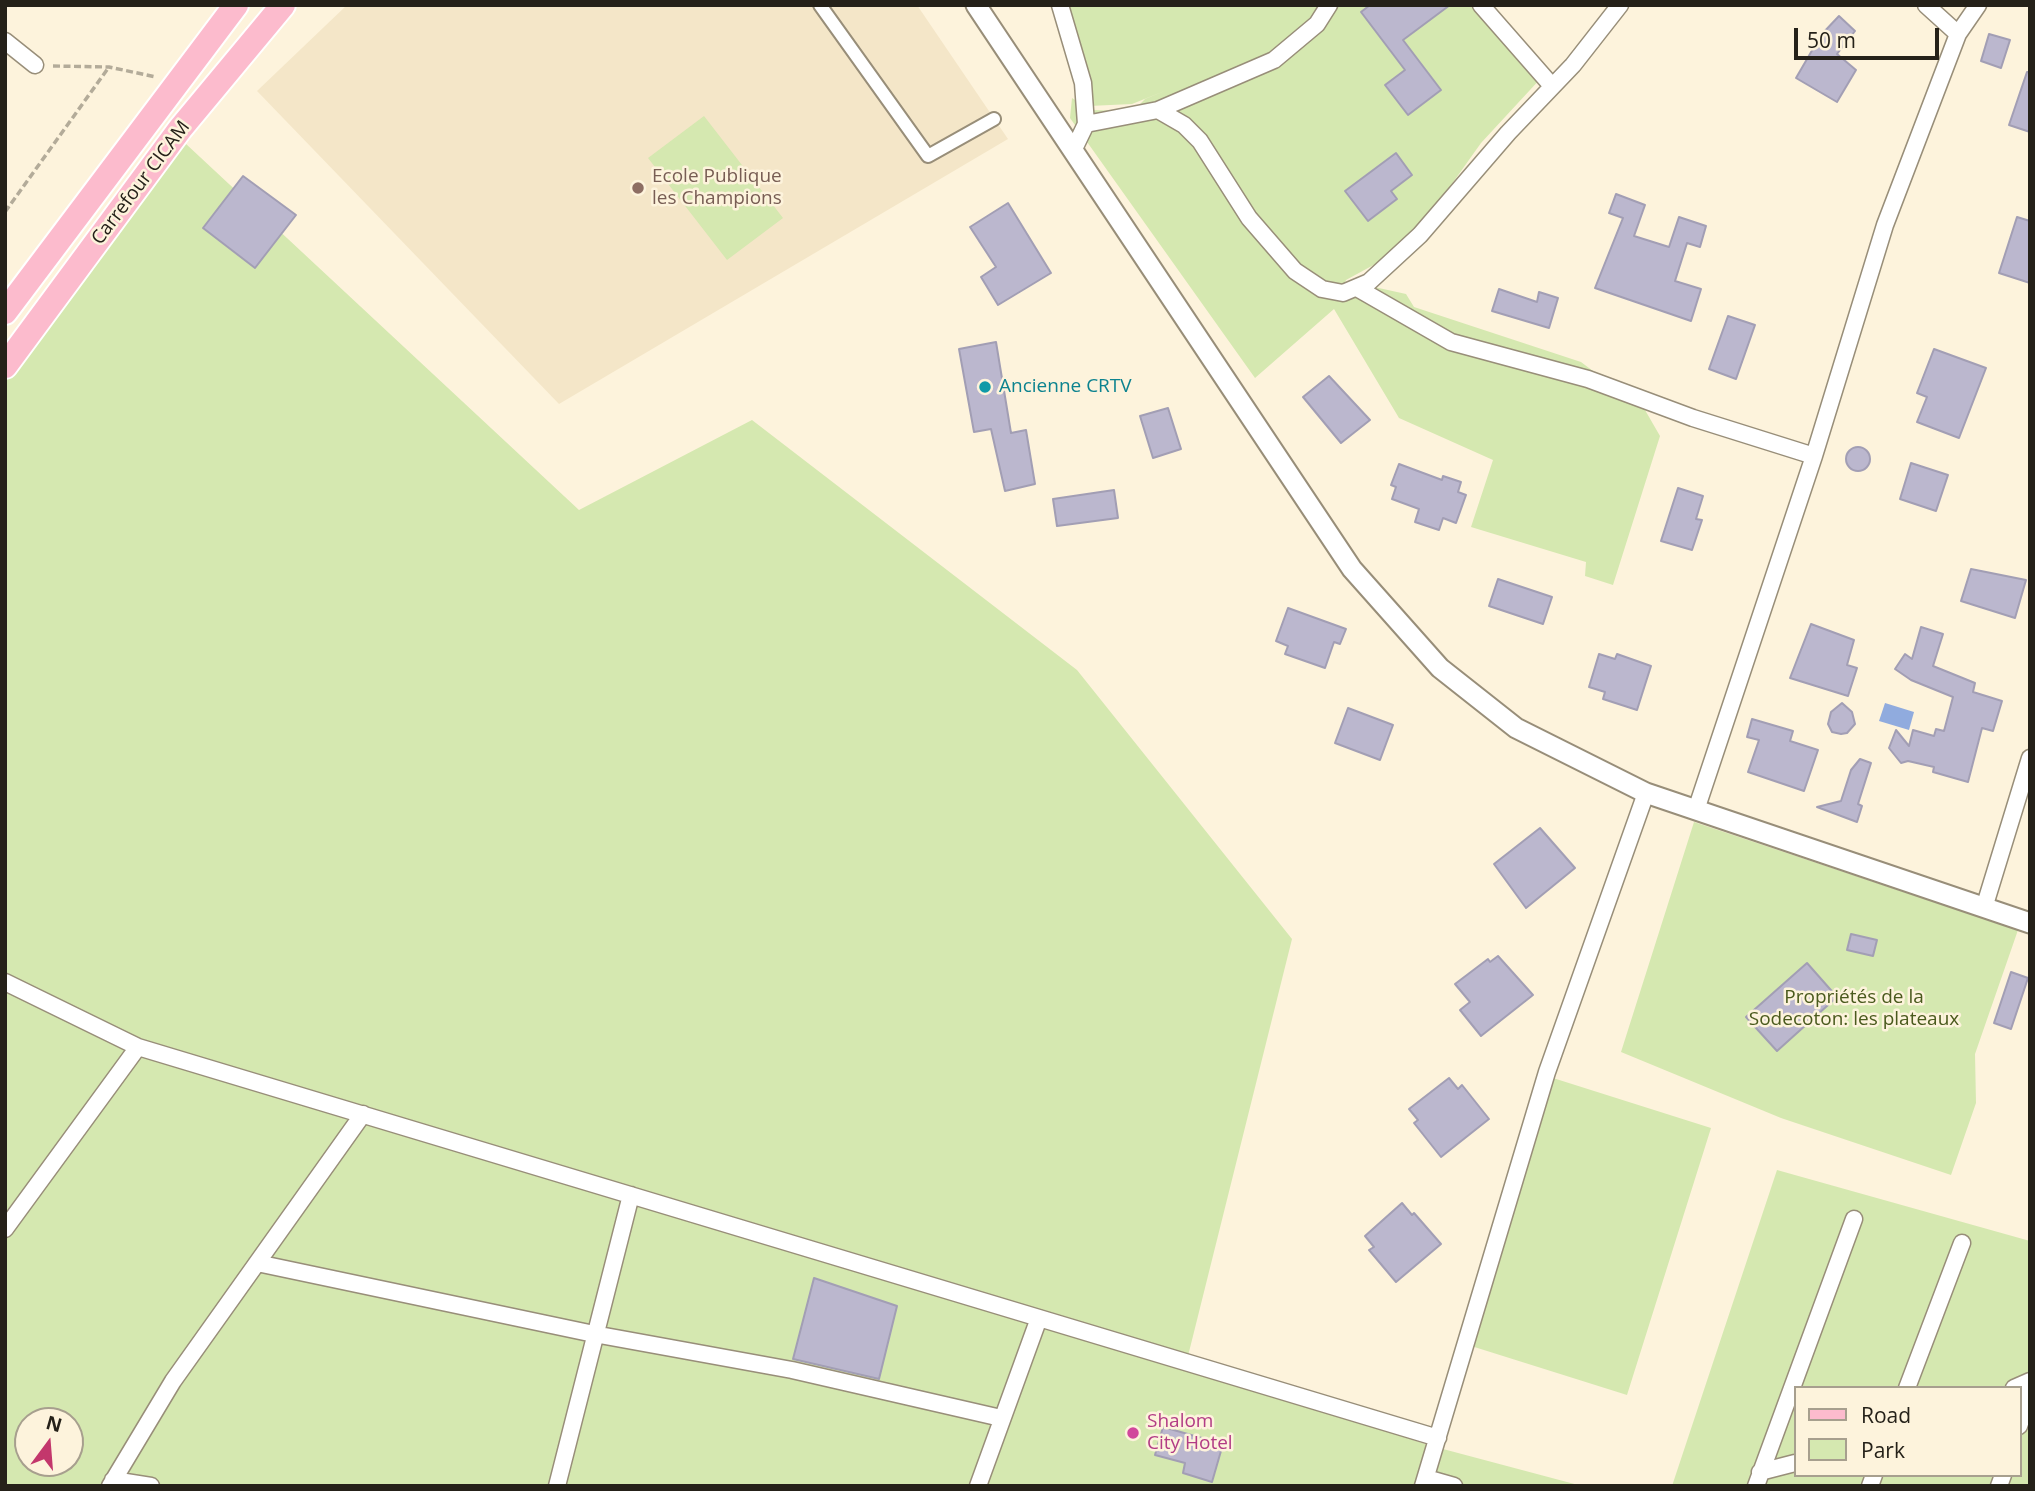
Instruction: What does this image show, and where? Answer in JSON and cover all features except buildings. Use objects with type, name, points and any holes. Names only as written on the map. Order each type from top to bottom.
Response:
[{"type":"main road","points":[[5,312],[236,5]]},
{"type":"main road","name":"Carrefour CICAM","points":[[5,366],[180,129],[283,5]]},
{"type":"street","points":[[820,5],[928,156],[994,119]]},
{"type":"street","points":[[975,5],[1360,579],[1440,668],[1516,728],[1646,793],[2030,923]]},
{"type":"street","points":[[1060,5],[1083,83],[1086,124],[1074,149]]},
{"type":"street","points":[[1086,124],[1158,110],[1274,60],[1317,24],[1329,5]]},
{"type":"street","points":[[1481,5],[1552,86]]},
{"type":"street","points":[[1158,110],[1184,125],[1200,141],[1249,218],[1295,271],[1322,289],[1342,293],[1369,282],[1427,228],[1573,65],[1620,5]]},
{"type":"street","points":[[1926,5],[1958,34]]},
{"type":"street","points":[[1696,810],[1814,456],[1885,225],[1958,34],[1978,5]]},
{"type":"street","points":[[5,41],[34,65]]},
{"type":"street","points":[[1357,288],[1451,342],[1588,379],[1693,418],[1814,456]]},
{"type":"street","points":[[1984,908],[2030,758]]},
{"type":"street","points":[[1454,1486],[1425,1482],[1547,1072],[1646,793]]},
{"type":"street","points":[[5,982],[138,1047],[1438,1438]]},
{"type":"street","points":[[5,1229],[138,1047]]},
{"type":"street","points":[[151,1486],[112,1483],[173,1381],[363,1114]]},
{"type":"street","points":[[557,1486],[631,1195]]},
{"type":"street","points":[[1758,1479],[1854,1219]]},
{"type":"street","points":[[1908,1386],[1962,1243]]},
{"type":"street","points":[[257,1263],[594,1335],[792,1370],[1002,1419]]},
{"type":"street","points":[[978,1486],[1039,1318]]},
{"type":"street","points":[[2021,1420],[2030,1395]]},
{"type":"street","points":[[1758,1479],[1794,1463]]},
{"type":"path","points":[[34,65],[110,67],[177,81]]},
{"type":"path","points":[[5,212],[110,67]]},
{"type":"shaded area","name":"Ecole Publique les Champions","points":[[347,5],[917,5],[1008,139],[559,404],[257,91]]},
{"type":"green space","points":[[1062,5],[1481,5],[1542,77],[1481,143],[1429,216],[1379,262],[1346,280],[1343,287],[1347,281],[1406,294],[1414,307],[1581,362],[1645,410],[1660,436],[1613,585],[1585,576],[1586,562],[1471,527],[1493,460],[1399,418],[1334,309],[1255,378],[1070,118],[1072,98],[1090,110],[1133,111],[1145,99],[1167,90],[1132,104],[1089,106],[1080,90]]},
{"type":"green space","points":[[704,116],[783,218],[727,260],[648,158]]},
{"type":"green space","points":[[171,130],[579,510],[752,420],[1077,670],[1292,939],[1186,1364],[1428,1445],[1582,1486],[5,1486],[5,353]]},
{"type":"green space","name":"Propriétés de la Sodecoton: les plateaux","points":[[1694,822],[2018,930],[1975,1054],[1976,1103],[1951,1175],[1781,1118],[1621,1052]]},
{"type":"green space","points":[[1553,1078],[1711,1128],[1627,1395],[1468,1345]]},
{"type":"green space","points":[[1777,1170],[2030,1241],[2030,1486],[1672,1486]]},
{"type":"water","points":[[1885,703],[1914,712],[1909,730],[1879,721]]},
{"type":"place","name":"Ecole Publique les Champions","points":[[638,188]]},
{"type":"place","name":"Ancienne CRTV","points":[[985,387]]},
{"type":"place","name":"Shalom City Hotel","points":[[1133,1433]]}]
